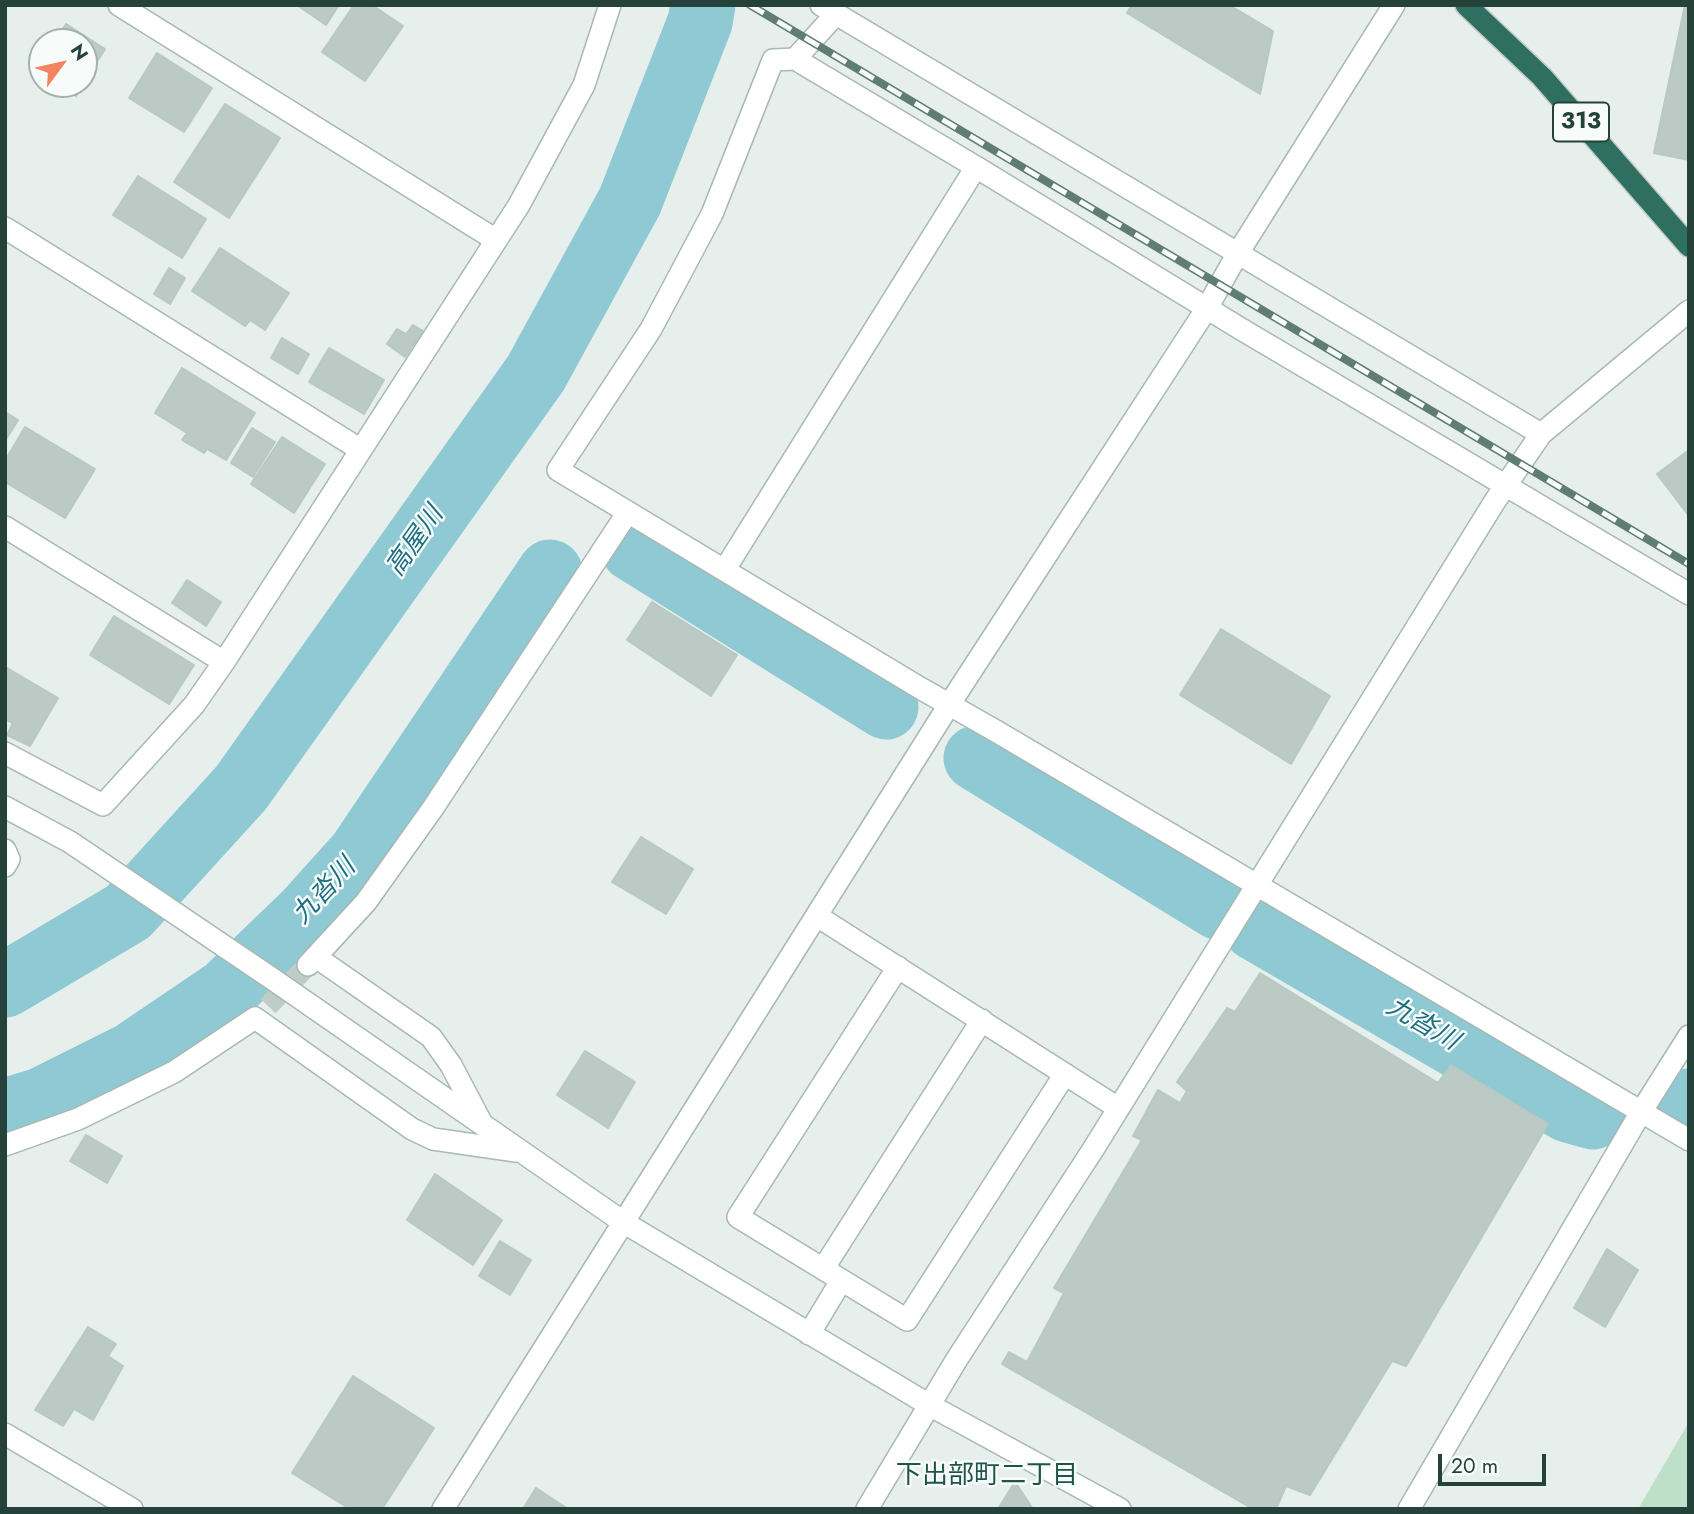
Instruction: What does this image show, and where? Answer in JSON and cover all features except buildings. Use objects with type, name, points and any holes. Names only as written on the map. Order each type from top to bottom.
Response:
[{"type":"highway","name":"313","points":[[1466,5],[1542,78],[1689,246]]},
{"type":"street","points":[[119,5],[496,240]]},
{"type":"street","points":[[5,753],[103,805],[194,705],[519,205],[584,85],[610,5]]},
{"type":"street","points":[[443,1509],[949,705],[1207,308],[1238,253],[1394,5]]},
{"type":"street","points":[[795,60],[828,10],[1541,433]]},
{"type":"street","points":[[1689,594],[795,60],[773,60],[712,214],[652,329],[558,470],[949,705],[1689,1140]]},
{"type":"street","points":[[725,569],[976,167]]},
{"type":"street","points":[[5,228],[360,450]]},
{"type":"street","points":[[867,1509],[957,1359],[1118,1108],[1255,884],[1541,433],[1689,311]]},
{"type":"street","points":[[482,1125],[452,1065],[431,1037],[312,961],[366,902],[425,818],[628,512]]},
{"type":"street","points":[[5,527],[224,662]]},
{"type":"street","points":[[5,807],[70,842],[623,1222],[930,1406],[1120,1509]]},
{"type":"street","points":[[5,850],[9,859],[5,866]]},
{"type":"street","points":[[817,915],[1118,1108]]},
{"type":"street","points":[[898,967],[738,1217],[907,1320],[1065,1074]]},
{"type":"street","points":[[5,1145],[78,1119],[174,1072],[262,1012],[412,1129],[433,1139],[522,1151]]},
{"type":"street","points":[[823,1269],[982,1020]]},
{"type":"street","points":[[1409,1509],[1641,1112],[1689,1036]]},
{"type":"street","points":[[809,1334],[841,1281]]},
{"type":"street","points":[[5,1434],[132,1509]]},
{"type":"green space","points":[[1689,1422],[1689,1509],[1638,1509]]},
{"type":"waterway","name":"高屋川","points":[[5,985],[128,912],[241,788],[536,373],[630,201],[700,22],[703,5]]},
{"type":"waterway","name":"九沓川","points":[[633,549],[886,707]]},
{"type":"waterway","name":"九沓川","points":[[5,1111],[41,1100],[133,1054],[226,991],[306,914],[360,854],[550,572]]},
{"type":"waterway","name":"九沓川","points":[[976,758],[1218,907]]},
{"type":"waterway","name":"九沓川","points":[[1255,928],[1568,1110],[1593,1117]]},
{"type":"tunnel","points":[[268,1006],[308,965]]},
{"type":"railway","points":[[750,5],[1689,564]]},
{"type":"district","name":"下出部町二丁目","points":[[987,1477]]}]
